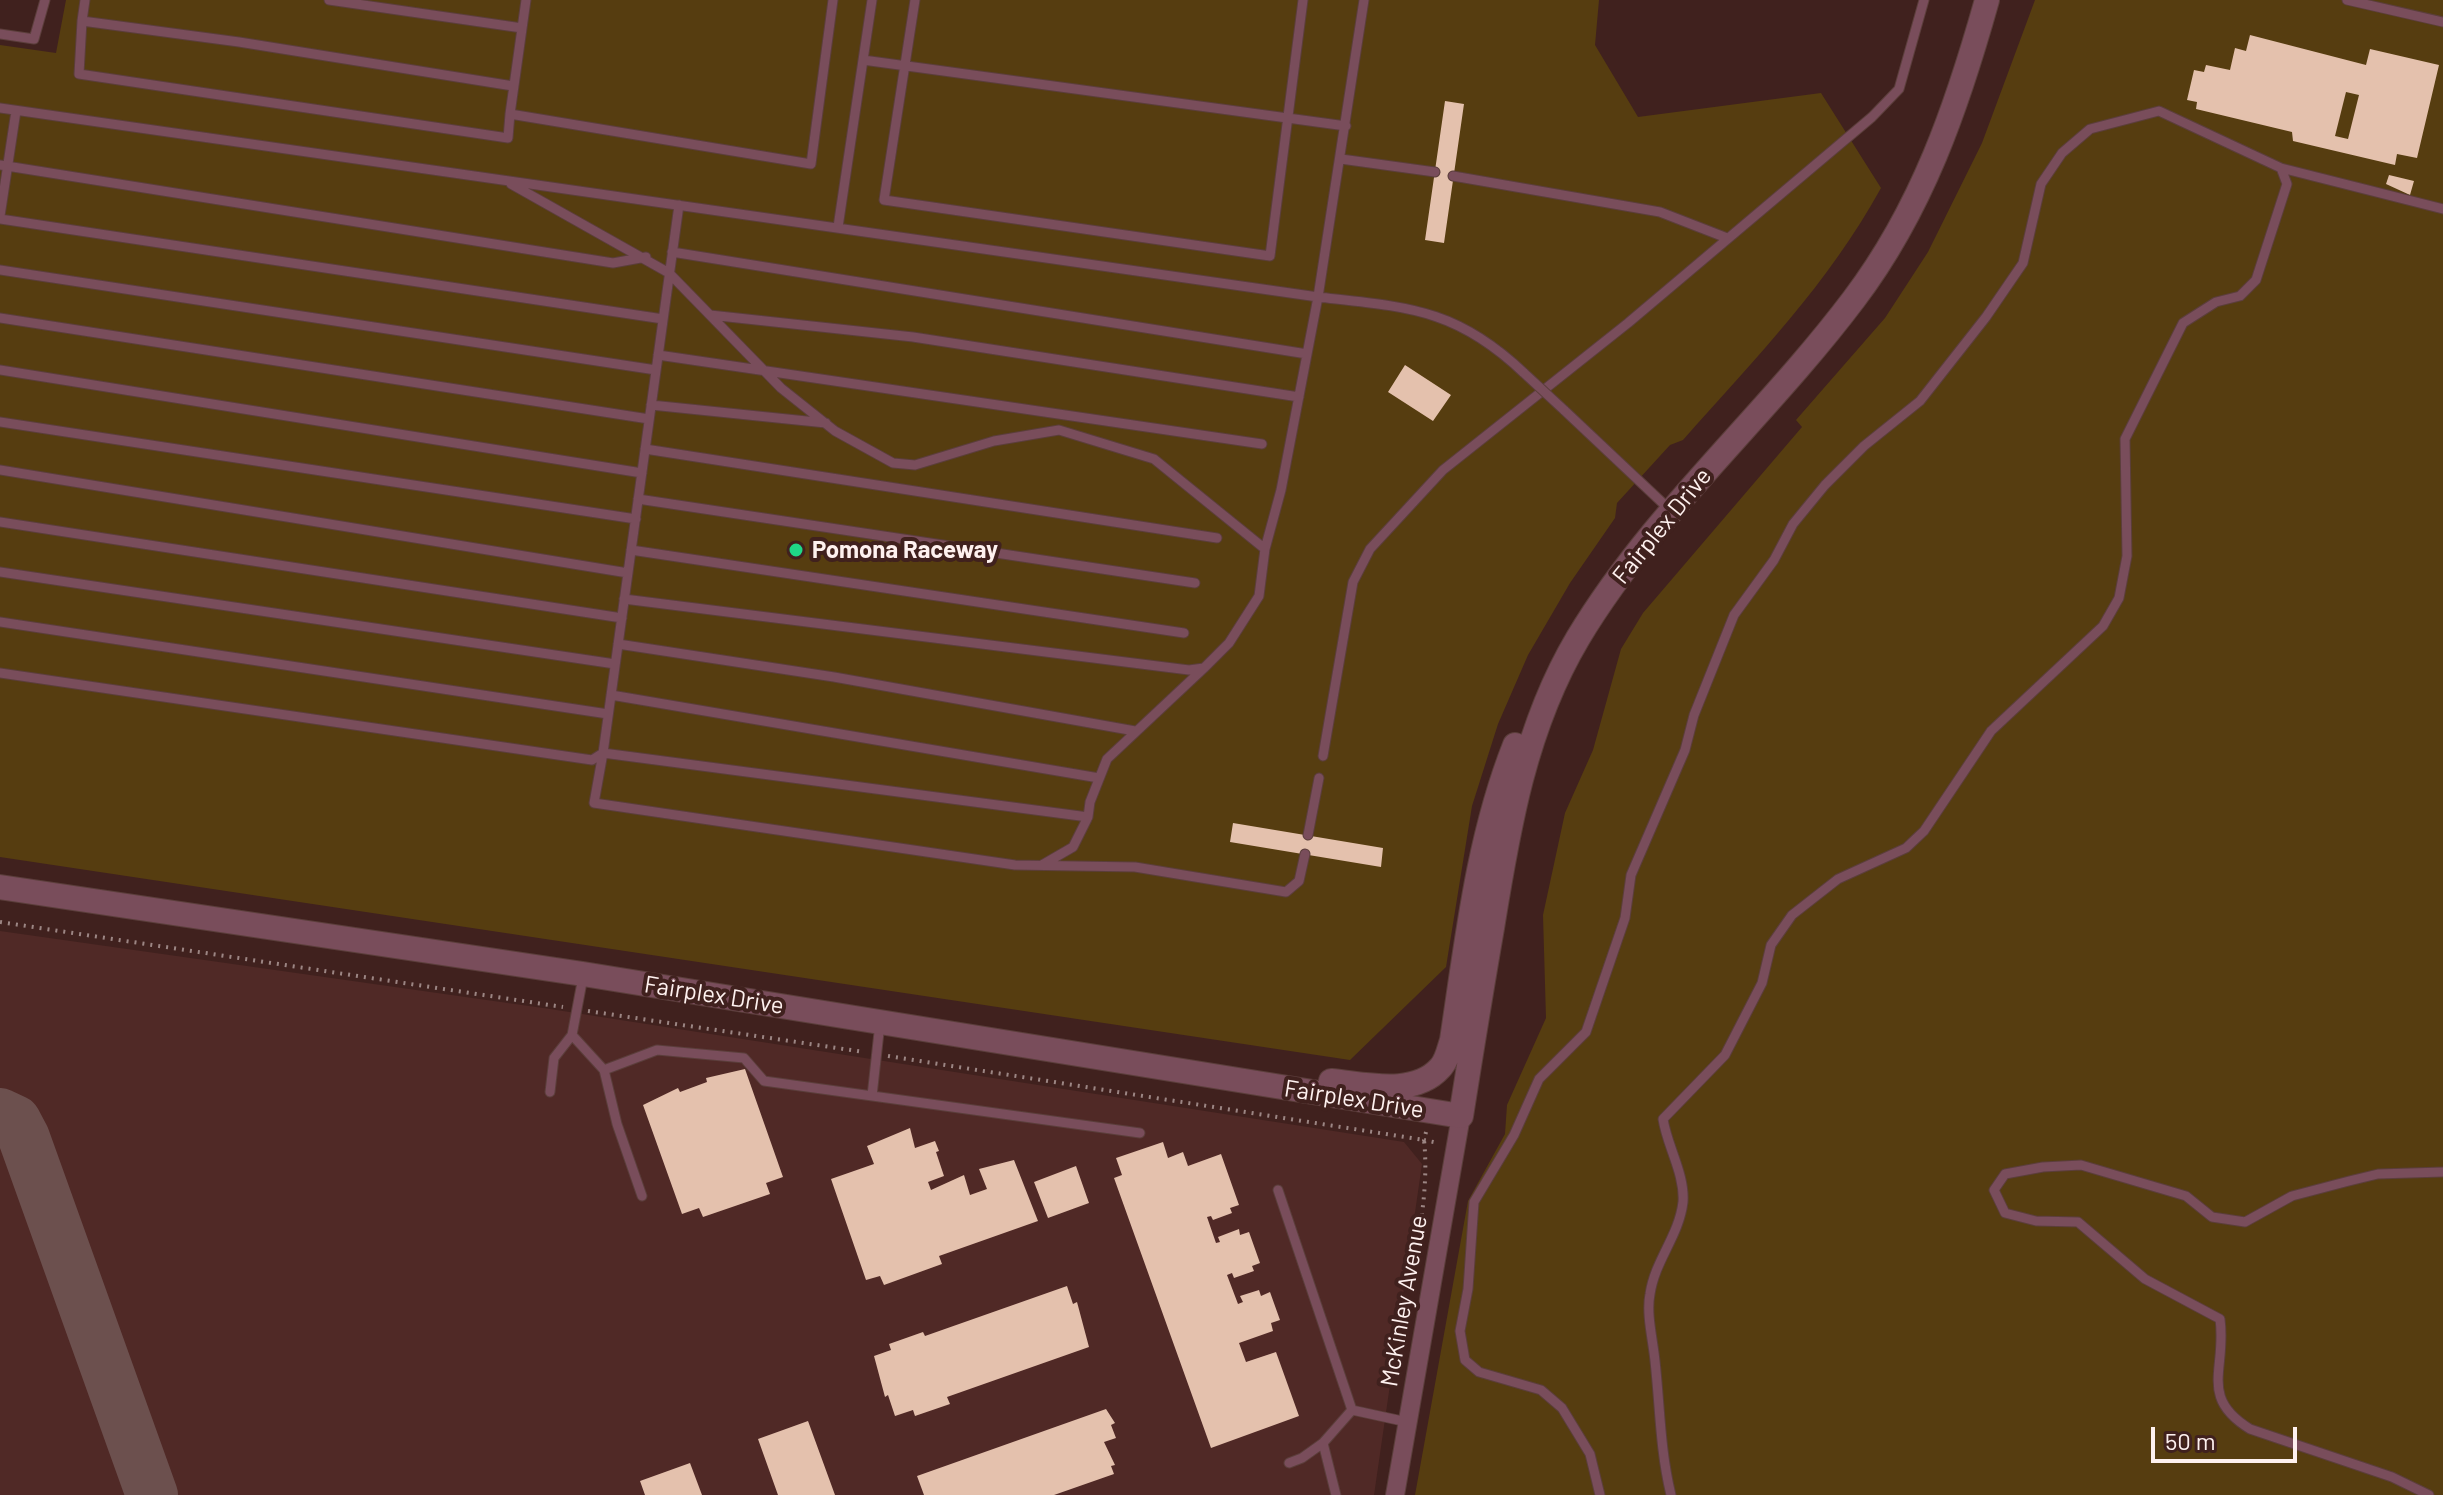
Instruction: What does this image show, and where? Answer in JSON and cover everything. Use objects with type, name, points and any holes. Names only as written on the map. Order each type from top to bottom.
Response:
[{"type":"street","name":"Fairplex Drive","points":[[0,887],[583,974],[1461,1116],[1510,818],[1519,781],[1558,679],[1577,640],[1616,581],[1671,512],[1835,323],[1893,239],[1943,141],[1987,0]]},
{"type":"street","points":[[1249,1082],[1320,1080],[1397,1086],[1423,1082],[1443,1066],[1452,1040],[1475,894],[1502,779],[1531,705],[1587,602],[1616,581]]},
{"type":"street","name":"McKinley Avenue","points":[[1395,1495],[1461,1116]]},
{"type":"lane","points":[[0,34],[34,39],[45,0]]},
{"type":"lane","points":[[85,0],[79,74],[508,138],[526,0]]},
{"type":"lane","points":[[329,0],[522,28]]},
{"type":"lane","points":[[510,114],[811,164],[833,0]]},
{"type":"lane","points":[[838,227],[872,0]]},
{"type":"lane","points":[[915,0],[884,200],[1270,256],[1303,0]]},
{"type":"lane","points":[[1041,865],[1073,847],[1088,817],[1107,759],[1229,643],[1259,596],[1265,549],[1318,297],[1364,0]]},
{"type":"lane","points":[[1323,756],[1353,582],[1370,549],[1443,470],[1604,342],[1872,117],[1899,89],[1924,0]]},
{"type":"lane","points":[[2347,0],[2443,22]]},
{"type":"lane","points":[[82,21],[513,86]]},
{"type":"lane","points":[[863,60],[1346,126]]},
{"type":"lane","points":[[0,108],[1318,297],[1415,308],[1461,326],[1500,350],[1671,512]]},
{"type":"lane","points":[[16,111],[4,166],[0,218],[663,319]]},
{"type":"lane","points":[[1600,1495],[1590,1454],[1562,1408],[1541,1390],[1479,1372],[1465,1360],[1460,1331],[1468,1289],[1471,1220],[1481,1187],[1514,1135],[1539,1079],[1586,1032],[1625,918],[1631,875],[1685,750],[1694,715],[1734,615],[1774,560],[1793,524],[1825,485],[1864,446],[1920,401],[1986,317],[2023,263],[2041,184],[2062,153],[2090,129],[2159,111],[2281,168],[2443,209]]},
{"type":"lane","points":[[1341,159],[1435,172]]},
{"type":"lane","points":[[4,166],[613,263],[646,257]]},
{"type":"lane","points":[[1671,1495],[1660,1452],[1660,1403],[1649,1297],[1655,1268],[1674,1237],[1683,1201],[1682,1185],[1666,1140],[1663,1119],[1725,1055],[1762,983],[1771,945],[1792,915],[1838,879],[1906,848],[1924,831],[1991,731],[2103,626],[2119,598],[2127,556],[2125,439],[2183,323],[2216,302],[2240,296],[2256,280],[2274,234],[2287,184],[2281,168]]},
{"type":"lane","points":[[1453,176],[1660,212],[1727,238]]},
{"type":"lane","points":[[505,180],[646,257],[669,273],[762,368],[826,423],[893,463],[915,465],[994,441],[1059,430],[1154,459],[1265,549]]},
{"type":"lane","points":[[679,205],[594,803],[910,851],[1041,865],[1135,867],[1286,892],[1299,881],[1305,854]]},
{"type":"lane","points":[[672,252],[1307,354]]},
{"type":"lane","points":[[0,270],[656,370]]},
{"type":"lane","points":[[710,315],[913,337],[1299,397]]},
{"type":"lane","points":[[0,318],[649,419]]},
{"type":"lane","points":[[658,355],[1262,444]]},
{"type":"lane","points":[[0,370],[642,473]]},
{"type":"lane","points":[[651,405],[826,423]]},
{"type":"lane","points":[[0,422],[636,519]]},
{"type":"lane","points":[[645,449],[1217,538]]},
{"type":"lane","points":[[0,470],[628,573]]},
{"type":"lane","points":[[638,499],[1195,583]]},
{"type":"lane","points":[[0,522],[622,618]]},
{"type":"lane","points":[[631,550],[1184,633]]},
{"type":"lane","points":[[0,572],[615,664]]},
{"type":"lane","points":[[624,599],[1189,670],[1204,668]]},
{"type":"lane","points":[[0,622],[608,714]]},
{"type":"lane","points":[[618,644],[834,677],[1135,731]]},
{"type":"lane","points":[[0,673],[592,760],[603,753],[1088,817]]},
{"type":"lane","points":[[611,695],[1099,778]]},
{"type":"lane","points":[[1308,835],[1319,778]]},
{"type":"lane","points":[[550,1092],[554,1058],[572,1035],[583,974]]},
{"type":"lane","points":[[872,1096],[880,1021]]},
{"type":"lane","points":[[572,1035],[604,1070],[617,1124],[642,1196]]},
{"type":"lane","points":[[604,1070],[657,1050],[744,1058],[764,1081],[1140,1133]]},
{"type":"lane","points":[[2429,1495],[2392,1477],[2250,1429],[2232,1418],[2218,1396],[2223,1339],[2220,1319],[2145,1279],[2078,1222],[2036,1221],[2005,1213],[1994,1190],[2005,1174],[2043,1167],[2081,1165],[2186,1196],[2212,1217],[2245,1222],[2292,1196],[2349,1181],[2378,1174],[2443,1172]]},
{"type":"lane","points":[[1278,1190],[1352,1410]]},
{"type":"lane","points":[[1352,1410],[1407,1422]]},
{"type":"lane","points":[[1289,1463],[1323,1443],[1352,1410]]},
{"type":"lane","points":[[1323,1443],[1336,1495]]},
{"type":"path","points":[[0,922],[1424,1140],[1426,1159],[1421,1222],[1411,1282]]},
{"type":"shaded area","name":"Pomona Raceway","points":[[66,0],[1599,0],[1595,45],[1638,117],[1821,93],[1881,188],[1861,223],[1790,319],[1683,440],[1670,445],[1617,503],[1615,518],[1570,583],[1528,655],[1498,724],[1472,806],[1446,967],[1350,1060],[0,857],[0,45],[56,53]]},
{"type":"shaded area","points":[[2035,0],[2443,0],[2443,1495],[1415,1495],[1468,1201],[1505,1134],[1507,1105],[1546,1018],[1543,915],[1565,813],[1593,750],[1621,649],[1643,613],[1802,427],[1796,420],[1885,318],[1928,252],[1982,143]]},
{"type":"shaded area","points":[[0,931],[550,1009],[1404,1142],[1422,1164],[1374,1495],[0,1495]]},
{"type":"building","points":[[2250,35],[2366,65],[2370,49],[2439,65],[2417,158],[2397,154],[2395,165],[2293,141],[2292,132],[2196,109],[2197,102],[2187,100],[2194,70],[2204,72],[2206,65],[2230,70],[2235,48],[2246,51]],"holes":[[[2346,92],[2359,95],[2348,139],[2335,136]]]},
{"type":"building","points":[[1445,101],[1464,104],[1444,243],[1425,240]]},
{"type":"building","points":[[2389,175],[2414,181],[2410,195],[2386,184]]},
{"type":"building","points":[[1405,365],[1451,395],[1433,421],[1388,392]]},
{"type":"building","points":[[1233,823],[1383,848],[1381,867],[1230,842]]},
{"type":"building","points":[[745,1069],[783,1177],[766,1183],[770,1194],[703,1217],[699,1208],[682,1214],[643,1105],[678,1088],[680,1092],[707,1082],[706,1078]]},
{"type":"building","points":[[910,1128],[915,1148],[935,1141],[939,1151],[936,1152],[944,1176],[928,1182],[931,1190],[964,1175],[970,1195],[987,1189],[979,1169],[1014,1160],[1038,1221],[939,1256],[942,1264],[884,1285],[880,1276],[866,1280],[831,1179],[874,1164],[867,1146]]},
{"type":"building","points":[[1163,1142],[1168,1158],[1183,1152],[1188,1166],[1221,1154],[1239,1205],[1230,1208],[1232,1213],[1213,1220],[1211,1216],[1207,1217],[1216,1243],[1220,1242],[1218,1237],[1239,1229],[1240,1235],[1249,1232],[1260,1263],[1252,1266],[1254,1271],[1234,1278],[1232,1273],[1227,1275],[1238,1304],[1243,1302],[1240,1296],[1259,1290],[1261,1296],[1270,1292],[1280,1320],[1271,1323],[1273,1331],[1239,1343],[1246,1362],[1276,1352],[1299,1416],[1211,1448],[1114,1178],[1122,1175],[1116,1158]]},
{"type":"building","points":[[1076,1166],[1089,1203],[1048,1218],[1034,1182]]},
{"type":"building","points":[[1067,1286],[1073,1304],[1077,1302],[1089,1347],[947,1397],[950,1404],[915,1416],[913,1410],[895,1416],[888,1395],[885,1397],[874,1356],[891,1350],[889,1344],[923,1332],[925,1336]]},
{"type":"building","points":[[1106,1409],[1115,1423],[1111,1425],[1116,1438],[1104,1442],[1115,1465],[1111,1466],[1114,1474],[1054,1495],[924,1495],[917,1476]]},
{"type":"building","points":[[808,1421],[835,1495],[778,1495],[758,1439]]},
{"type":"building","points":[[690,1463],[702,1495],[645,1495],[640,1481]]},
{"type":"taxiway","points":[[0,1114],[15,1121],[24,1138],[152,1495]]},
{"type":"place","name":"Pomona Raceway","points":[[796,550]]}]
